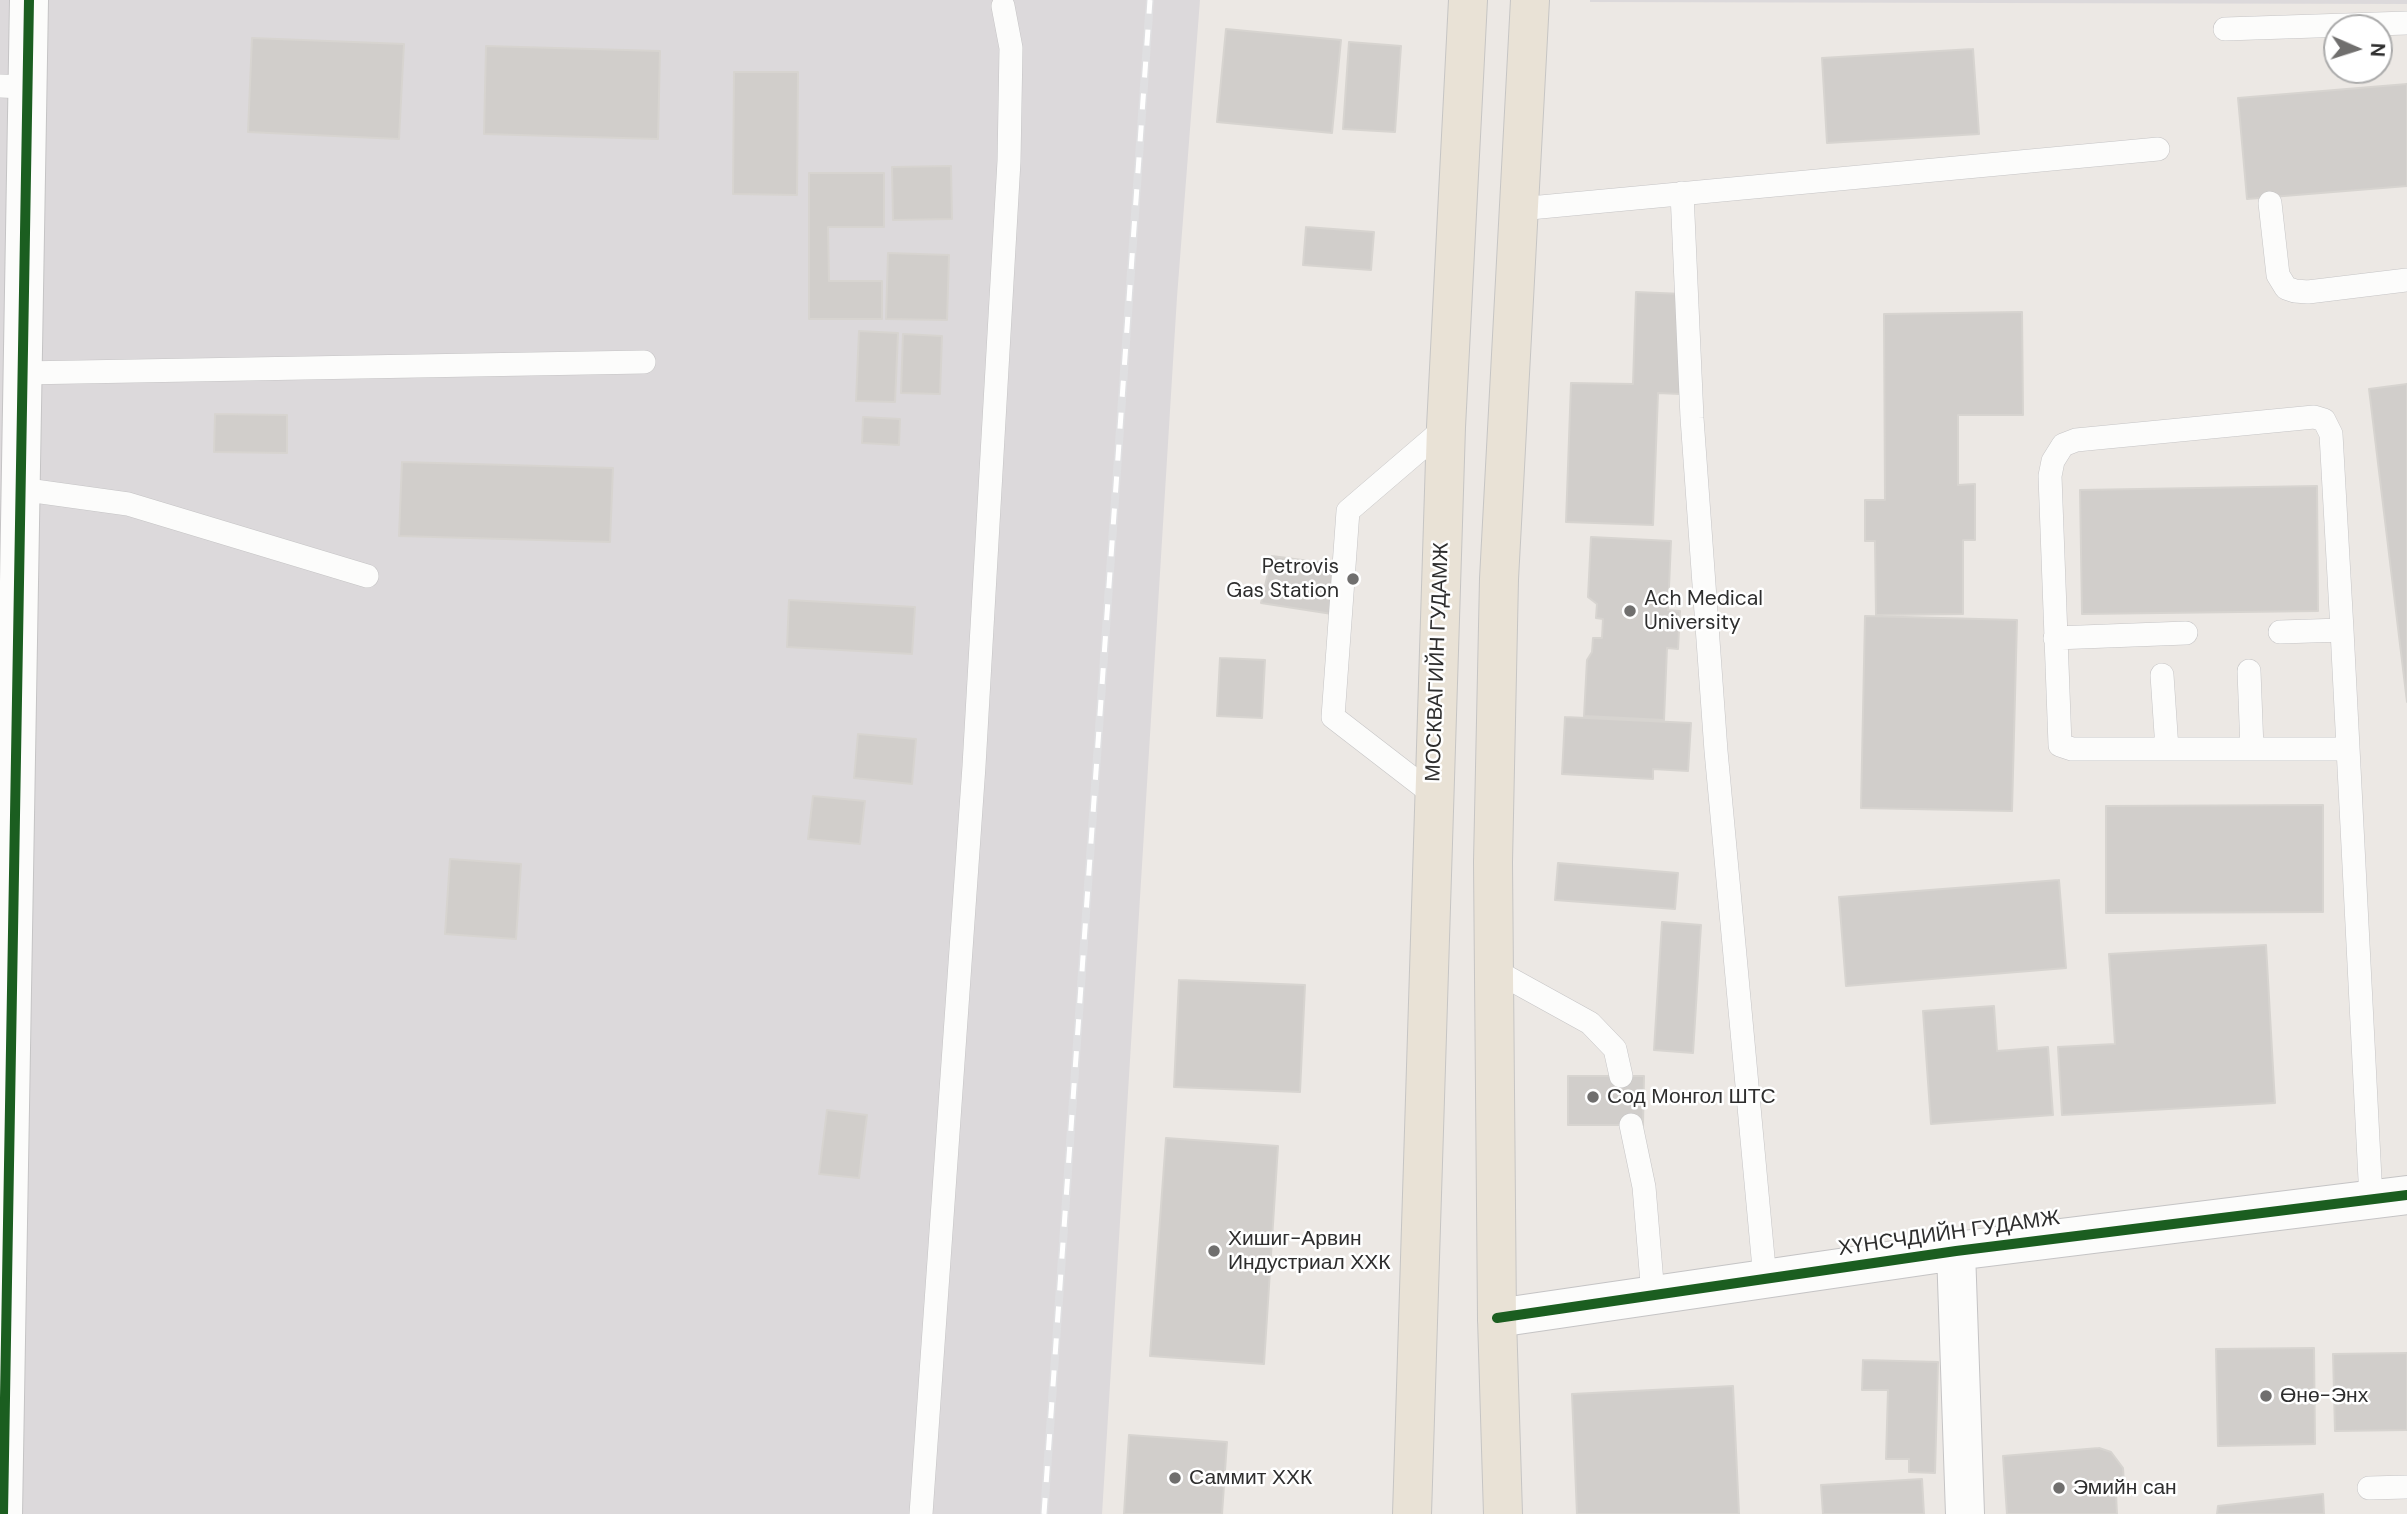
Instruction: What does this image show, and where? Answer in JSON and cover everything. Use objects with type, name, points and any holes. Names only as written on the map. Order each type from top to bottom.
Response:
[{"type":"highway","name":"МОСКВАГИЙН ГУДАМЖ","points":[[1412,1514],[1446,427],[1468,0]]},
{"type":"highway","points":[[1503,1514],[1497,1318],[1493,862],[1499,579],[1530,0]]},
{"type":"street","points":[[3,1514],[22,373],[11,306],[13,86],[29,0]]},
{"type":"street","name":"ХҮНСЧДИЙН ГУДАМЖ","points":[[1497,1318],[1956,1251],[2389,1197]]},
{"type":"street","points":[[1956,1251],[1965,1514]]},
{"type":"lane","points":[[921,1514],[974,766],[1009,161],[1012,48],[1003,6]]},
{"type":"lane","points":[[2225,29],[2407,23]]},
{"type":"lane","points":[[1519,209],[2158,149]]},
{"type":"lane","points":[[1682,193],[1692,418],[1716,751],[1765,1279]]},
{"type":"lane","points":[[2270,203],[2278,275],[2286,288],[2308,292],[2407,280]]},
{"type":"lane","points":[[22,373],[643,362]]},
{"type":"lane","points":[[2348,749],[2073,749],[2060,745],[2050,476],[2053,461],[2063,445],[2076,440],[2314,417],[2324,420],[2331,434],[2348,749],[2389,1197]]},
{"type":"lane","points":[[1434,795],[1333,717],[1348,511],[1446,427]]},
{"type":"lane","points":[[20,489],[128,504],[367,576]]},
{"type":"lane","points":[[2280,632],[2342,630]]},
{"type":"lane","points":[[2055,638],[2186,633]]},
{"type":"lane","points":[[2249,671],[2252,749]]},
{"type":"lane","points":[[2162,675],[2167,749]]},
{"type":"lane","points":[[1494,970],[1590,1023],[1615,1049],[1621,1076]]},
{"type":"lane","points":[[1631,1125],[1644,1187],[1653,1295]]},
{"type":"lane","points":[[2369,1488],[2407,1487]]},
{"type":"shaded area","points":[[0,0],[1200,0],[1177,297],[1102,1514],[0,1514]]},
{"type":"shaded area","points":[[2407,0],[2407,4],[1590,2]]},
{"type":"building","points":[[1226,29],[1341,40],[1332,133],[1217,122]]},
{"type":"building","points":[[252,38],[404,44],[399,139],[248,132]]},
{"type":"building","points":[[1349,42],[1401,46],[1395,132],[1343,129]]},
{"type":"building","points":[[486,46],[660,51],[658,139],[484,134]]},
{"type":"building","points":[[1973,49],[1979,134],[1827,143],[1822,58]]},
{"type":"building","points":[[734,72],[798,72],[797,195],[733,194]]},
{"type":"building","points":[[2407,84],[2407,186],[2247,199],[2238,98]]},
{"type":"building","points":[[951,166],[952,219],[893,220],[892,167]]},
{"type":"building","points":[[809,173],[884,173],[884,227],[828,227],[829,281],[882,281],[882,319],[809,319]]},
{"type":"building","points":[[1306,227],[1374,232],[1371,270],[1303,265]]},
{"type":"building","points":[[888,253],[949,255],[947,320],[886,319]]},
{"type":"building","points":[[1636,292],[1683,294],[1680,394],[1658,393],[1653,525],[1566,522],[1571,383],[1633,384]]},
{"type":"building","points":[[2022,312],[2023,415],[1958,415],[1958,485],[1975,484],[1975,540],[1963,540],[1963,614],[1876,615],[1875,541],[1865,541],[1865,500],[1885,500],[1884,314]]},
{"type":"building","points":[[859,331],[898,333],[895,402],[856,401]]},
{"type":"building","points":[[903,334],[942,336],[940,394],[901,393]]},
{"type":"building","points":[[2407,384],[2407,702],[2369,389]]},
{"type":"building","points":[[215,414],[287,415],[287,453],[214,452]]},
{"type":"building","points":[[863,417],[900,419],[899,445],[862,443]]},
{"type":"building","points":[[402,462],[613,468],[610,542],[399,536]]},
{"type":"building","points":[[2317,486],[2318,611],[2082,614],[2080,490]]},
{"type":"building","points":[[1591,537],[1671,541],[1668,610],[1680,611],[1678,649],[1667,648],[1664,720],[1584,716],[1587,660],[1592,652],[1593,638],[1602,638],[1603,619],[1596,618],[1597,604],[1588,597]]},
{"type":"building","points":[[1272,556],[1332,564],[1332,614],[1261,603]]},
{"type":"building","points":[[789,600],[915,607],[912,654],[787,647]]},
{"type":"building","points":[[1865,616],[2017,620],[2012,811],[1861,808]]},
{"type":"building","points":[[1220,658],[1265,660],[1262,718],[1217,716]]},
{"type":"building","points":[[1565,717],[1691,723],[1688,771],[1653,769],[1653,779],[1562,774]]},
{"type":"building","points":[[858,734],[916,739],[912,784],[854,778]]},
{"type":"building","points":[[813,796],[865,801],[860,844],[808,839]]},
{"type":"building","points":[[2323,805],[2323,912],[2106,913],[2106,806]]},
{"type":"building","points":[[450,859],[521,864],[516,939],[445,934]]},
{"type":"building","points":[[1558,863],[1678,873],[1675,909],[1555,900]]},
{"type":"building","points":[[2059,880],[2066,968],[1846,986],[1839,897]]},
{"type":"building","points":[[1662,922],[1701,925],[1693,1053],[1654,1050]]},
{"type":"building","points":[[2266,945],[2275,1103],[2062,1115],[2058,1047],[2115,1044],[2109,954]]},
{"type":"building","points":[[1179,980],[1305,985],[1300,1092],[1174,1087]]},
{"type":"building","points":[[1994,1006],[1997,1051],[2048,1047],[2053,1115],[1931,1124],[1923,1011]]},
{"type":"building","points":[[1568,1076],[1644,1076],[1643,1125],[1568,1125]]},
{"type":"building","points":[[827,1110],[867,1115],[859,1178],[819,1174]]},
{"type":"building","name":"Хишиг-Арвин Индустриал ХХК","points":[[1166,1138],[1278,1146],[1264,1364],[1150,1356]]},
{"type":"building","name":"Өнө-Энх","points":[[2314,1348],[2315,1444],[2218,1446],[2216,1349]]},
{"type":"building","points":[[2407,1353],[2407,1430],[2335,1431],[2333,1354]]},
{"type":"building","points":[[1863,1360],[1938,1362],[1935,1473],[1909,1472],[1909,1459],[1886,1459],[1888,1390],[1862,1390]]},
{"type":"building","points":[[1733,1386],[1739,1514],[1577,1514],[1572,1394]]},
{"type":"building","name":"Саммит ХХК","points":[[1129,1435],[1227,1442],[1222,1514],[1124,1514]]},
{"type":"building","points":[[2099,1448],[2111,1452],[2123,1468],[2124,1484],[2116,1494],[2117,1514],[2007,1514],[2003,1456]]},
{"type":"building","points":[[1922,1479],[1924,1514],[1823,1514],[1821,1485]]},
{"type":"building","points":[[2323,1494],[2324,1514],[2217,1514],[2218,1506]]},
{"type":"railway","points":[[1044,1514],[1150,0]]},
{"type":"cycle path","points":[[3,1514],[29,0]]},
{"type":"cycle path","points":[[1497,1318],[1956,1251],[2407,1195]]},
{"type":"place","name":"Petrovis Gas Station","points":[[1353,579]]},
{"type":"place","name":"Ach Medical University","points":[[1630,611]]},
{"type":"place","name":"Сод Монгол ШТС","points":[[1593,1097]]},
{"type":"place","name":"Хишиг-Арвин Индустриал ХХК","points":[[1214,1251]]},
{"type":"place","name":"Өнө-Энх","points":[[2266,1396]]},
{"type":"place","name":"Саммит ХХК","points":[[1175,1478]]},
{"type":"place","name":"Эмийн сан","points":[[2059,1488]]}]
